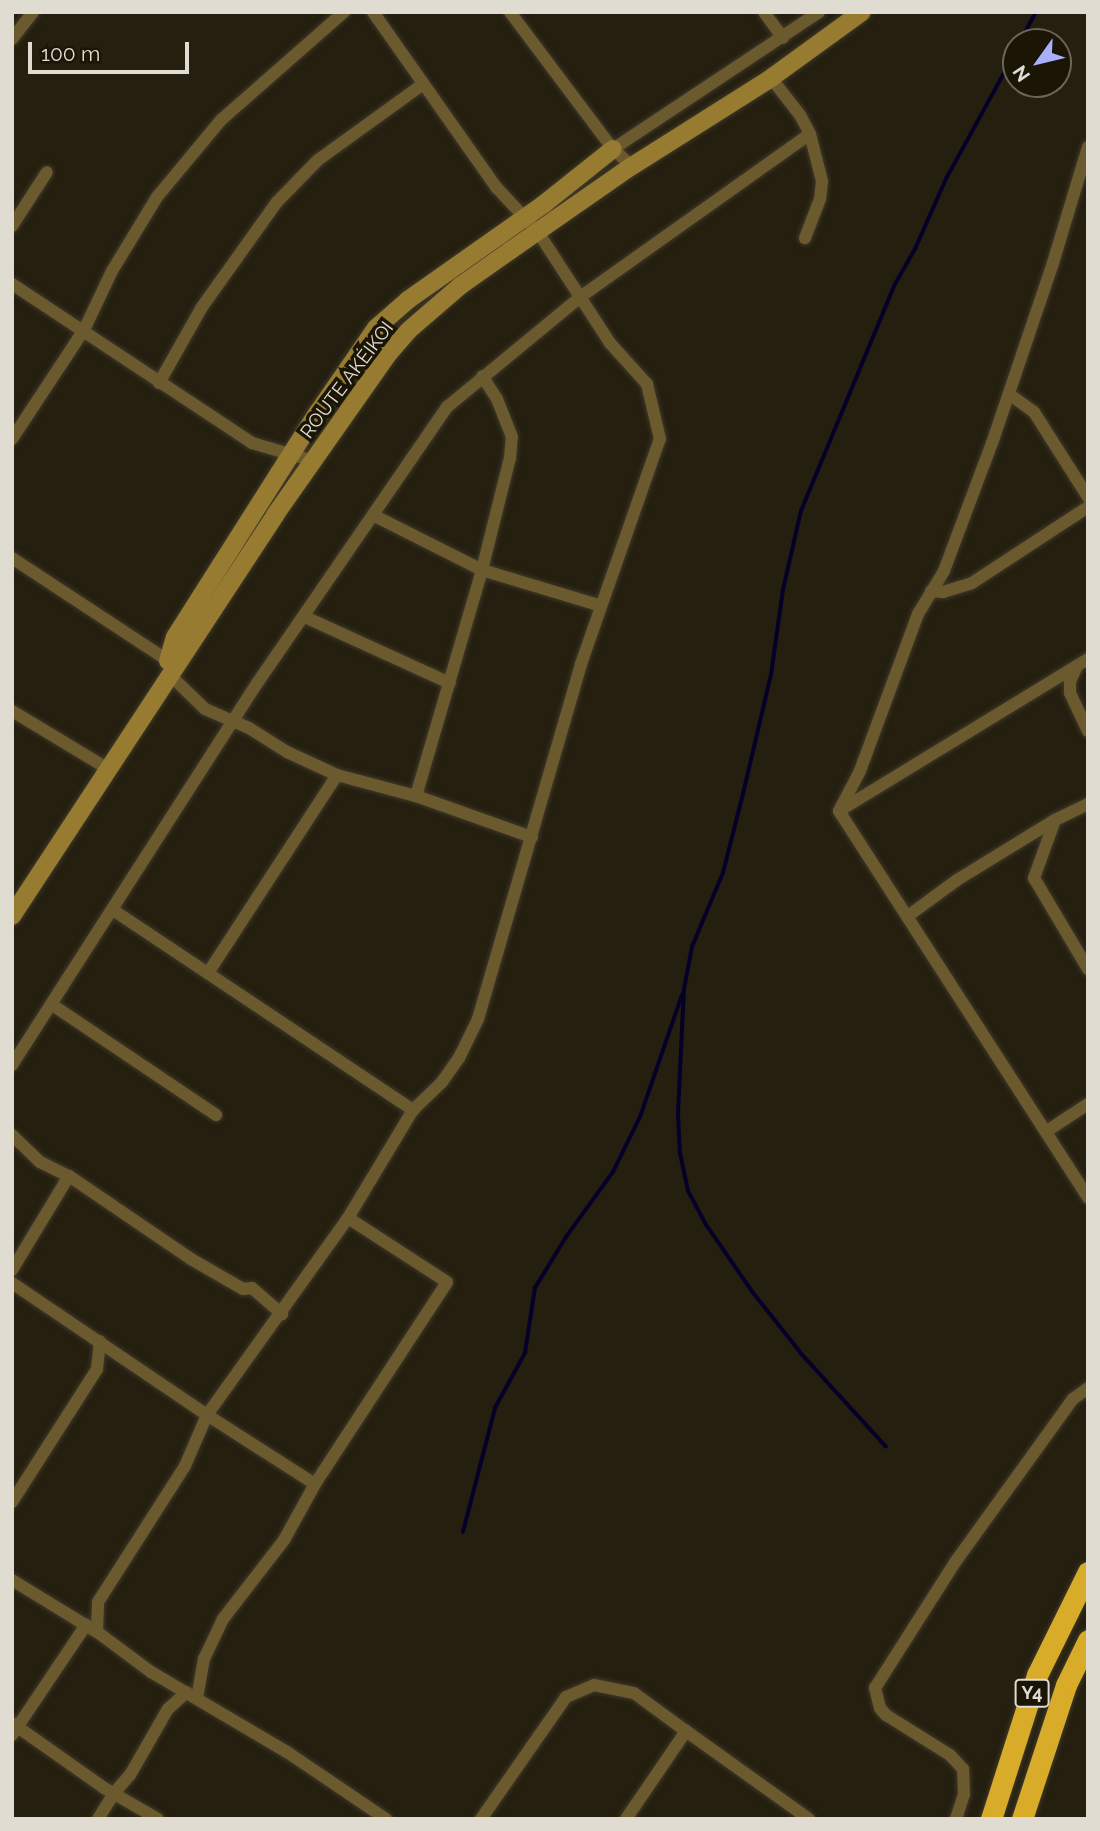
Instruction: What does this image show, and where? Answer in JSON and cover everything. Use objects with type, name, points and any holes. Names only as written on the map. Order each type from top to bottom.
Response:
[{"type":"highway","name":"Y4","points":[[990,1819],[1037,1675],[1088,1573]]},
{"type":"highway","name":"Y4","points":[[1022,1819],[1066,1685],[1088,1640]]},
{"type":"street","points":[[12,39],[33,12]]},
{"type":"street","points":[[12,439],[84,330],[112,271],[157,197],[221,120],[344,12]]},
{"type":"street","points":[[158,1819],[14,1728],[92,1629],[106,1587],[133,1551],[185,1466],[206,1415],[282,1314],[348,1218],[413,1110],[442,1082],[459,1058],[478,1019],[581,664],[661,435],[647,384],[610,343],[538,232],[526,216],[496,187],[373,12]]},
{"type":"street","points":[[764,12],[783,38]]},
{"type":"street","points":[[613,149],[783,38],[818,12]]},
{"type":"street","name":"ROUTE AKÉIKOI","points":[[12,916],[171,667],[313,461],[409,330],[460,286],[632,166],[771,78],[862,12]]},
{"type":"street","points":[[517,15],[613,149],[632,166]]},
{"type":"street","points":[[771,78],[800,115],[810,134],[822,181],[820,199],[805,238]]},
{"type":"street","points":[[159,383],[202,307],[277,202],[318,160],[424,84]]},
{"type":"street","points":[[12,1065],[258,682],[447,407],[579,298],[810,134]]},
{"type":"street","points":[[839,811],[860,771],[918,614],[944,571],[1009,394],[1088,147]]},
{"type":"street","name":"ROUTE AKÉIKOI","points":[[171,667],[175,637],[376,328],[408,300],[526,216],[613,149]]},
{"type":"street","points":[[12,226],[47,172]]},
{"type":"street","points":[[12,285],[252,443],[313,461]]},
{"type":"street","points":[[416,796],[482,570],[512,437],[497,399],[482,376]]},
{"type":"street","points":[[1009,394],[1034,412],[1088,497]]},
{"type":"street","points":[[931,592],[943,592],[972,583],[1088,507]]},
{"type":"street","points":[[373,515],[482,570],[601,606]]},
{"type":"street","points":[[12,558],[171,667],[205,709],[337,775],[416,796],[532,838]]},
{"type":"street","points":[[305,617],[450,683]]},
{"type":"street","points":[[839,811],[1082,662]]},
{"type":"street","points":[[1082,662],[1070,693],[1088,731]]},
{"type":"street","points":[[12,711],[108,769]]},
{"type":"street","points":[[208,973],[337,775]]},
{"type":"street","points":[[908,916],[957,880],[1055,820],[1088,804]]},
{"type":"street","points":[[839,811],[1047,1130],[1088,1198]]},
{"type":"street","points":[[1055,820],[1034,878],[1088,969]]},
{"type":"street","points":[[113,909],[413,1110]]},
{"type":"street","points":[[51,1004],[216,1115]]},
{"type":"street","points":[[1047,1130],[1088,1104]]},
{"type":"street","points":[[12,1135],[40,1162],[69,1176],[191,1259],[243,1289],[252,1288],[282,1314]]},
{"type":"street","points":[[12,1270],[69,1176]]},
{"type":"street","points":[[98,1819],[115,1792],[130,1775],[168,1709],[192,1695],[204,1659],[223,1619],[284,1539],[316,1484],[447,1282],[348,1218]]},
{"type":"street","points":[[12,1283],[206,1415],[316,1484]]},
{"type":"street","points":[[12,1502],[96,1369],[100,1341]]},
{"type":"street","points":[[956,1819],[964,1795],[963,1769],[950,1755],[886,1715],[880,1708],[875,1688],[956,1561],[1073,1399],[1088,1388]]},
{"type":"street","points":[[12,1580],[92,1629],[151,1672],[287,1752],[386,1819]]},
{"type":"street","points":[[481,1819],[566,1698],[594,1685],[634,1693],[809,1819]]},
{"type":"street","points":[[626,1819],[685,1731]]},
{"type":"waterway","points":[[1027,28],[1036,12]]},
{"type":"waterway","points":[[886,1447],[802,1355],[753,1293],[706,1225],[688,1191],[680,1154],[678,1114],[684,989],[692,947],[723,873],[743,794],[771,675],[783,590],[801,511],[894,286],[915,249],[946,179],[1002,77]]},
{"type":"waterway","points":[[463,1532],[495,1408],[525,1353],[535,1288],[566,1237],[613,1172],[640,1117],[682,995]]}]
